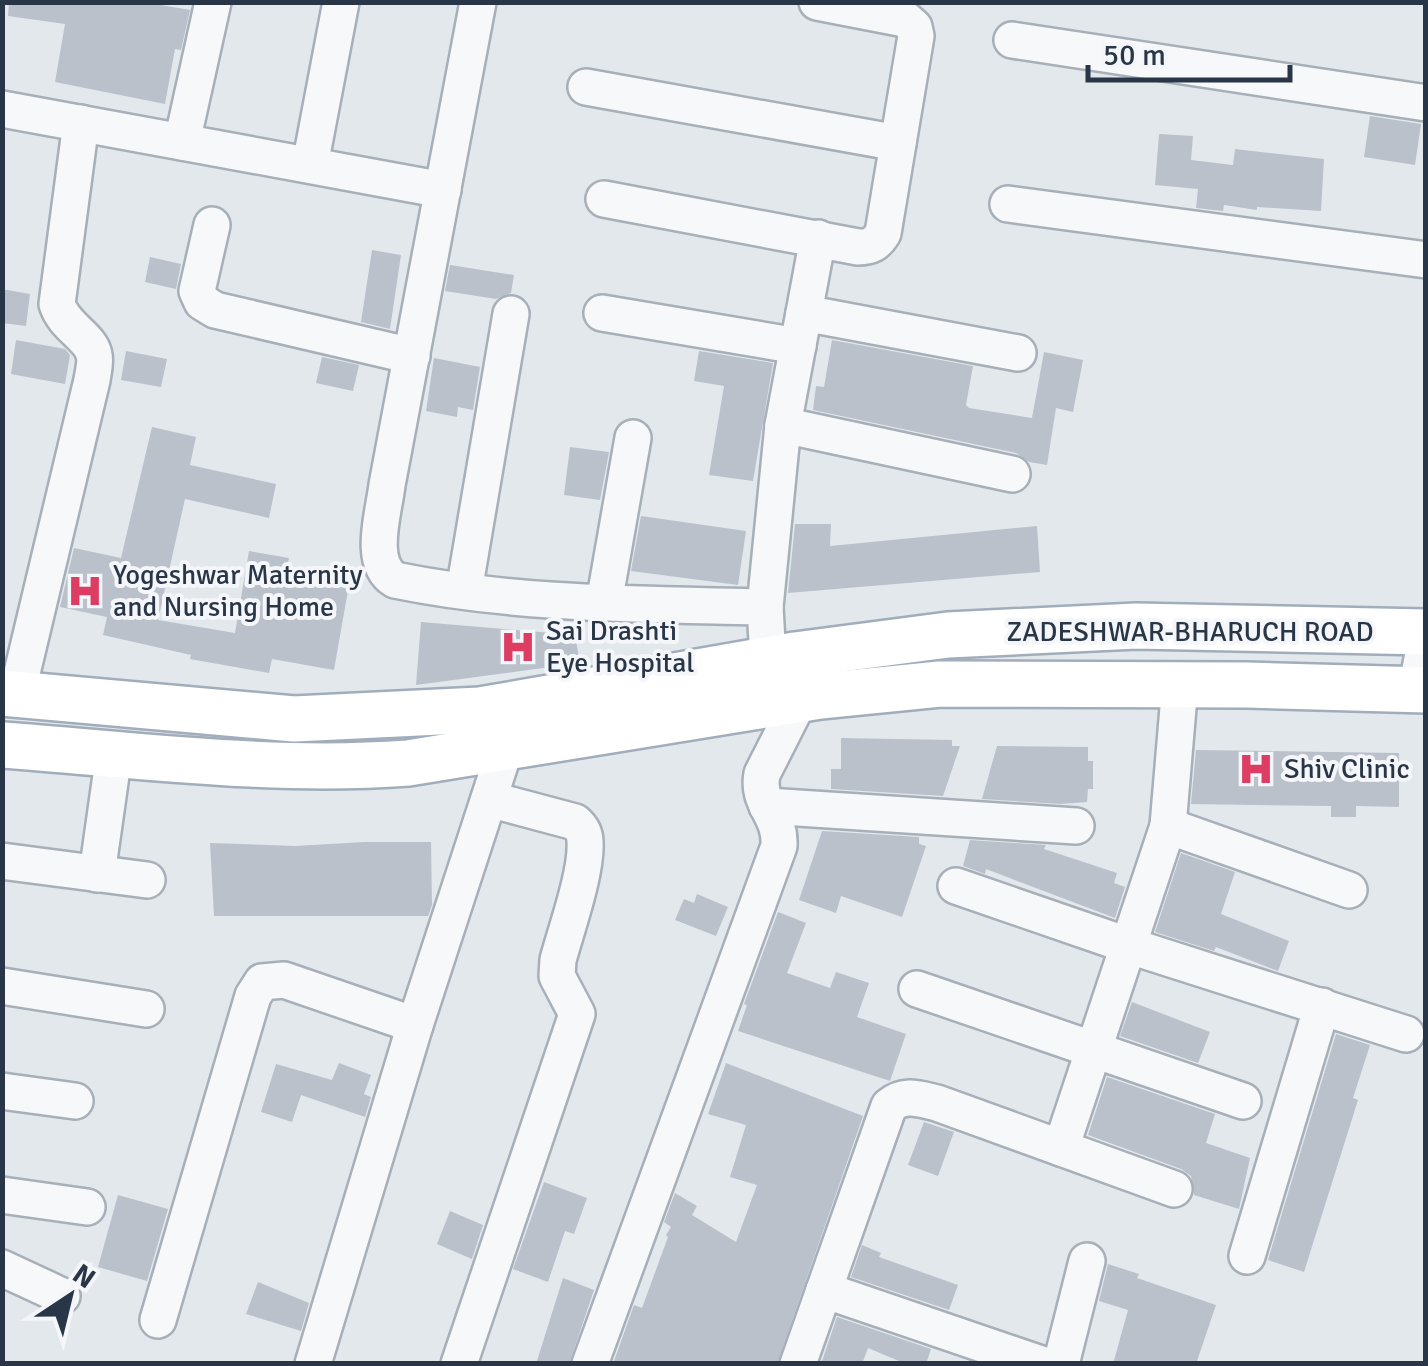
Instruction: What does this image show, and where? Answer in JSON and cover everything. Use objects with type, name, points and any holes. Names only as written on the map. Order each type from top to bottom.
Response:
[{"type":"main road","name":"ZADESHWAR-BHARUCH ROAD","points":[[10,693],[294,719],[480,710],[768,659],[948,634],[1117,627],[1426,635]]},
{"type":"main road","name":"ZADESHWAR-BHARUCH ROAD","points":[[2,745],[266,766],[350,767],[408,763],[800,699],[940,684],[1420,690]]},
{"type":"main road","points":[[130,755],[152,706]]},
{"type":"street","points":[[310,165],[342,2]]},
{"type":"street","points":[[478,2],[386,484],[379,557],[386,574],[395,580],[464,591],[604,603],[764,608]]},
{"type":"street","points":[[604,200],[858,246],[878,242],[884,233],[916,36],[914,27],[905,19],[817,2]]},
{"type":"street","points":[[182,142],[208,3]]},
{"type":"street","points":[[1012,40],[1426,104]]},
{"type":"street","points":[[586,86],[898,143]]},
{"type":"street","points":[[2,109],[444,190]]},
{"type":"street","points":[[10,693],[92,380],[94,355],[88,342],[62,318],[57,304],[82,123]]},
{"type":"street","points":[[1008,204],[1426,260]]},
{"type":"street","points":[[212,225],[197,292],[202,302],[215,310],[412,356]]},
{"type":"street","points":[[768,659],[764,608],[784,425],[818,238]]},
{"type":"street","points":[[602,313],[801,329],[1018,353]]},
{"type":"street","points":[[464,591],[511,314]]},
{"type":"street","points":[[784,425],[1012,474]]},
{"type":"street","points":[[604,603],[633,438]]},
{"type":"street","points":[[1420,690],[1426,635]]},
{"type":"street","points":[[1062,1148],[1168,826],[1180,684]]},
{"type":"street","points":[[590,1364],[780,846],[780,829],[760,786],[762,774],[800,699]]},
{"type":"street","points":[[313,1364],[415,1025],[506,746]]},
{"type":"street","points":[[97,874],[130,755]]},
{"type":"street","points":[[458,1364],[577,1014],[557,976],[583,863],[583,830],[575,822],[489,798]]},
{"type":"street","points":[[767,806],[1076,826]]},
{"type":"street","points":[[1168,826],[1349,890]]},
{"type":"street","points":[[2,861],[147,880]]},
{"type":"street","points":[[956,886],[1406,1034]]},
{"type":"street","points":[[158,1320],[253,996],[262,982],[284,980],[415,1025]]},
{"type":"street","points":[[2,986],[146,1009]]},
{"type":"street","points":[[917,989],[1244,1101]]},
{"type":"street","points":[[1247,1256],[1322,1006]]},
{"type":"street","points":[[2,1090],[75,1101]]},
{"type":"street","points":[[798,1364],[889,1106],[898,1098],[910,1096],[938,1103],[1174,1189]]},
{"type":"street","points":[[2,1195],[87,1207]]},
{"type":"street","points":[[1062,1364],[1086,1262]]},
{"type":"street","points":[[2,1268],[62,1296]]},
{"type":"street","points":[[824,1290],[1041,1364]]},
{"type":"building","points":[[9,2],[143,2],[190,10],[181,50],[175,49],[165,104],[55,82],[65,24],[8,16]]},
{"type":"building","points":[[1370,116],[1421,124],[1415,165],[1364,157]]},
{"type":"building","points":[[1159,134],[1193,136],[1191,160],[1233,165],[1235,149],[1324,159],[1321,211],[1224,205],[1223,211],[1196,208],[1198,189],[1155,185]]},
{"type":"building","points":[[372,250],[401,255],[390,329],[361,322]]},
{"type":"building","points":[[150,257],[181,264],[176,289],[145,282]]},
{"type":"building","points":[[450,265],[514,275],[511,293],[496,299],[445,291]]},
{"type":"building","points":[[2,289],[30,294],[26,326],[2,323]]},
{"type":"building","points":[[16,340],[65,349],[70,355],[65,384],[11,374]]},
{"type":"building","points":[[832,340],[973,366],[966,405],[969,408],[1032,418],[1044,352],[1083,360],[1073,412],[1056,408],[1047,465],[1029,462],[1016,453],[813,410],[816,386],[824,387]]},
{"type":"building","points":[[126,351],[167,359],[161,387],[121,380]]},
{"type":"building","points":[[699,351],[773,363],[753,481],[709,475],[724,386],[694,381]]},
{"type":"building","points":[[322,357],[359,365],[353,391],[316,383]]},
{"type":"building","points":[[434,358],[480,367],[473,410],[458,407],[457,417],[426,411]]},
{"type":"building","points":[[152,427],[196,437],[190,465],[276,484],[269,518],[185,499],[158,620],[235,633],[249,551],[289,558],[287,568],[350,579],[334,670],[272,659],[269,673],[190,659],[191,655],[103,635],[107,617],[60,607],[74,548],[121,558]]},
{"type":"building","points":[[570,447],[609,452],[600,500],[564,495]]},
{"type":"building","points":[[641,516],[746,531],[738,585],[631,571]]},
{"type":"building","points":[[795,524],[831,524],[830,546],[1037,526],[1040,572],[788,593]]},
{"type":"building","points":[[421,622],[575,635],[580,663],[416,685]]},
{"type":"building","points":[[841,738],[952,740],[952,746],[960,746],[943,796],[831,789],[831,769],[841,769]]},
{"type":"building","points":[[997,746],[1088,747],[1088,761],[1093,761],[1093,789],[1088,789],[1087,802],[982,799]]},
{"type":"building","points":[[1196,750],[1399,753],[1399,807],[1356,806],[1356,817],[1331,817],[1331,806],[1191,804]]},
{"type":"building","points":[[822,831],[919,837],[919,844],[926,846],[902,917],[841,896],[836,913],[799,900]]},
{"type":"building","points":[[970,840],[1046,845],[1044,849],[1117,873],[1114,883],[1125,887],[1115,918],[986,869],[985,874],[963,866]]},
{"type":"building","points":[[431,842],[432,905],[428,916],[214,916],[210,843],[295,846]]},
{"type":"building","points":[[1181,853],[1235,872],[1221,914],[1289,941],[1278,971],[1216,947],[1214,951],[1155,932]]},
{"type":"building","points":[[697,894],[728,907],[716,936],[675,920],[684,899],[694,903]]},
{"type":"building","points":[[778,912],[806,923],[787,973],[830,988],[836,972],[869,983],[857,1017],[906,1034],[890,1081],[738,1031]]},
{"type":"building","points":[[1132,1002],[1210,1032],[1198,1063],[1120,1036]]},
{"type":"building","points":[[1336,1034],[1370,1045],[1353,1098],[1358,1100],[1304,1272],[1268,1260]]},
{"type":"building","points":[[339,1063],[371,1075],[364,1094],[371,1097],[365,1117],[301,1095],[292,1122],[261,1112],[276,1064],[332,1080]]},
{"type":"building","points":[[726,1063],[863,1116],[777,1364],[613,1364],[634,1305],[642,1308],[668,1237],[671,1227],[664,1222],[675,1193],[697,1206],[692,1215],[736,1242],[757,1185],[730,1177],[746,1125],[708,1114]]},
{"type":"building","points":[[1107,1077],[1215,1114],[1206,1143],[1250,1158],[1239,1209],[1194,1195],[1191,1176],[1181,1169],[1088,1135]]},
{"type":"building","points":[[924,1122],[954,1132],[938,1176],[908,1165]]},
{"type":"building","points":[[544,1182],[587,1198],[574,1234],[565,1231],[548,1282],[513,1269]]},
{"type":"building","points":[[118,1195],[168,1209],[147,1281],[98,1267]]},
{"type":"building","points":[[450,1211],[483,1225],[472,1259],[437,1244]]},
{"type":"building","points":[[862,1245],[881,1253],[879,1257],[958,1285],[949,1310],[851,1277]]},
{"type":"building","points":[[1108,1264],[1216,1305],[1196,1364],[1113,1364],[1128,1310],[1099,1301]]},
{"type":"building","points":[[563,1278],[594,1290],[569,1364],[536,1364]]},
{"type":"building","points":[[258,1282],[309,1303],[301,1331],[246,1314]]},
{"type":"building","points":[[837,1317],[931,1349],[926,1364],[906,1364],[868,1348],[862,1364],[821,1364]]},
{"type":"place","name":"Yogeshwar Maternity and Nursing Home","points":[[85,591]]},
{"type":"place","name":"Sai Drashti Eye Hospital","points":[[518,647]]},
{"type":"place","name":"Shiv Clinic","points":[[1256,769]]}]
